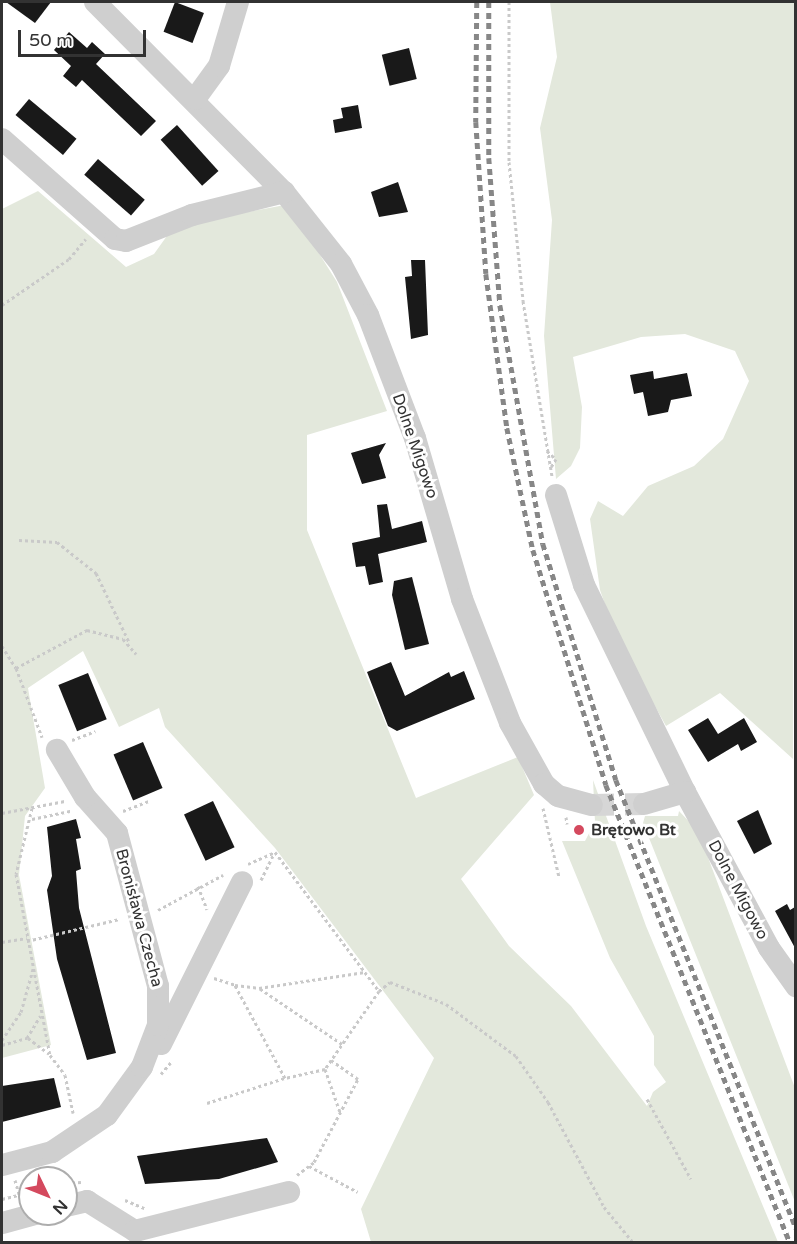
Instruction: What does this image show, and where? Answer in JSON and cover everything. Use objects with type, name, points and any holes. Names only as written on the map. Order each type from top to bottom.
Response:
[{"type":"street","name":"Dolne Migowo","points":[[95,2],[195,99],[284,192],[341,264],[368,315],[415,438],[487,670],[534,771],[549,790]]},
{"type":"street","points":[[195,99],[219,66],[238,2]]},
{"type":"street","points":[[2,139],[97,226],[126,241],[192,215],[284,192]]},
{"type":"street","name":"Dolne Migowo","points":[[558,499],[584,585],[685,792],[769,948],[795,986]]},
{"type":"street","name":"Bronisława Czecha","points":[[2,1165],[52,1152],[84,1135],[125,1094],[142,1066],[159,1004],[126,917],[117,833],[80,803],[57,750]]},
{"type":"street","points":[[549,790],[592,805]]},
{"type":"street","points":[[644,804],[685,792]]},
{"type":"street","name":"Bronisława Czecha","points":[[142,1066],[155,1055],[235,875]]},
{"type":"street","points":[[78,1203],[87,1201],[135,1231],[289,1192]]},
{"type":"street","points":[[2,1223],[18,1219]]},
{"type":"path","points":[[509,2],[509,162],[523,301],[549,462]]},
{"type":"path","points":[[2,305],[69,259],[97,226]]},
{"type":"path","points":[[547,451],[556,459],[550,468]]},
{"type":"path","points":[[19,540],[57,542],[96,573],[136,654]]},
{"type":"path","points":[[16,668],[87,630],[129,642]]},
{"type":"path","points":[[2,646],[16,668],[43,741],[57,750]]},
{"type":"path","points":[[549,790],[541,817],[559,877]]},
{"type":"path","points":[[2,813],[80,803]]},
{"type":"path","points":[[32,819],[80,803]]},
{"type":"path","points":[[32,808],[32,819],[16,874],[50,1055]]},
{"type":"path","points":[[163,908],[198,886],[235,875],[275,852],[379,991]]},
{"type":"path","points":[[198,886],[213,920]]},
{"type":"path","points":[[2,942],[27,939],[126,917]]},
{"type":"path","points":[[2,1040],[21,1012],[33,968]]},
{"type":"path","points":[[220,980],[235,985],[259,988],[365,972]]},
{"type":"path","points":[[207,1103],[285,1078],[325,1069],[379,991],[390,982],[446,1004],[516,1056],[548,1102],[604,1207],[632,1241]]},
{"type":"path","points":[[235,985],[285,1078]]},
{"type":"path","points":[[259,988],[342,1045]]},
{"type":"path","points":[[2,1045],[27,1038],[41,1014]]},
{"type":"path","points":[[27,1038],[50,1055],[64,1075],[75,1118],[83,1110]]},
{"type":"path","points":[[289,1192],[287,1184],[309,1166],[358,1079],[331,1060]]},
{"type":"path","points":[[325,1069],[340,1113]]},
{"type":"path","points":[[647,1099],[674,1153],[691,1179]]},
{"type":"path","points":[[309,1166],[358,1192]]},
{"type":"path","points":[[78,1184],[89,1184]]},
{"type":"path","points":[[2,1199],[18,1195]]},
{"type":"path","points":[[116,1196],[153,1209]]},
{"type":"shaded area","points":[[550,2],[795,2],[793,759],[720,693],[666,726],[616,636],[600,590],[590,519],[598,501],[623,516],[648,486],[694,466],[723,439],[749,381],[735,351],[685,334],[641,337],[573,357],[582,407],[580,448],[571,466],[556,479],[544,336],[552,220],[540,128],[557,57]]},
{"type":"shaded area","points":[[38,191],[126,267],[154,254],[174,226],[285,205],[298,220],[337,282],[387,411],[307,435],[307,530],[416,798],[518,757],[534,795],[461,879],[509,946],[571,1006],[647,1106],[653,1092],[666,1082],[654,1065],[654,1036],[610,958],[562,841],[585,841],[595,822],[593,780],[646,926],[778,1242],[371,1242],[361,1209],[434,1058],[275,848],[165,727],[159,708],[119,727],[83,651],[28,688],[45,788],[25,816],[19,875],[51,1045],[2,1058],[2,209]]},
{"type":"shaded area","points":[[679,811],[698,831],[795,1088],[795,1202],[643,823],[645,816],[678,816]]},
{"type":"building","points":[[6,2],[51,2],[35,23]]},
{"type":"building","points":[[175,2],[204,13],[192,43],[164,32]]},
{"type":"building","points":[[69,32],[87,48],[92,42],[105,54],[96,64],[156,121],[141,136],[82,80],[76,87],[63,76],[71,66],[54,50]]},
{"type":"building","points":[[409,48],[417,79],[390,86],[382,55]]},
{"type":"building","points":[[29,99],[76,139],[63,155],[16,115]]},
{"type":"building","points":[[358,105],[362,128],[335,133],[333,120],[343,118],[341,108]]},
{"type":"building","points":[[177,125],[218,171],[202,186],[161,140]]},
{"type":"building","points":[[98,159],[145,200],[131,216],[84,175]]},
{"type":"building","points":[[398,182],[408,212],[379,217],[371,192]]},
{"type":"building","points":[[411,260],[425,260],[428,335],[411,339],[405,277],[412,276]]},
{"type":"building","points":[[653,371],[654,379],[687,373],[692,396],[671,400],[668,412],[648,416],[643,392],[634,394],[630,375]]},
{"type":"building","points":[[386,443],[379,455],[386,478],[362,484],[351,453]]},
{"type":"building","points":[[387,504],[392,529],[422,521],[427,542],[378,554],[383,582],[369,585],[365,566],[356,567],[352,543],[380,537],[377,505]]},
{"type":"building","points":[[412,577],[429,644],[405,650],[392,595],[394,581]]},
{"type":"building","points":[[391,662],[405,696],[449,672],[451,677],[464,671],[475,699],[397,731],[388,726],[367,672]]},
{"type":"building","points":[[88,673],[107,719],[77,731],[58,685]]},
{"type":"building","points":[[708,718],[718,734],[744,718],[757,742],[741,751],[738,744],[708,762],[688,730]]},
{"type":"building","points":[[143,742],[163,788],[133,801],[114,755]]},
{"type":"building","points":[[213,801],[235,847],[206,861],[184,815]]},
{"type":"building","points":[[758,810],[772,844],[754,854],[737,821]]},
{"type":"building","points":[[76,819],[81,838],[76,839],[81,869],[76,871],[79,908],[116,1053],[87,1060],[57,959],[47,890],[52,876],[47,827]]},
{"type":"building","points":[[787,904],[790,910],[795,907],[795,948],[775,911]]},
{"type":"building","points":[[54,1078],[61,1107],[2,1122],[2,1086]]},
{"type":"building","points":[[267,1138],[278,1162],[219,1179],[145,1184],[137,1156]]},
{"type":"tunnel","points":[[592,805],[644,804]]},
{"type":"railway","points":[[477,2],[476,122],[486,274],[507,428],[533,550],[606,785],[790,1242]]},
{"type":"railway","points":[[489,2],[489,158],[500,305],[543,544],[616,780],[796,1228]]},
{"type":"place","name":"Brętowo Bt","points":[[579,830]]}]
